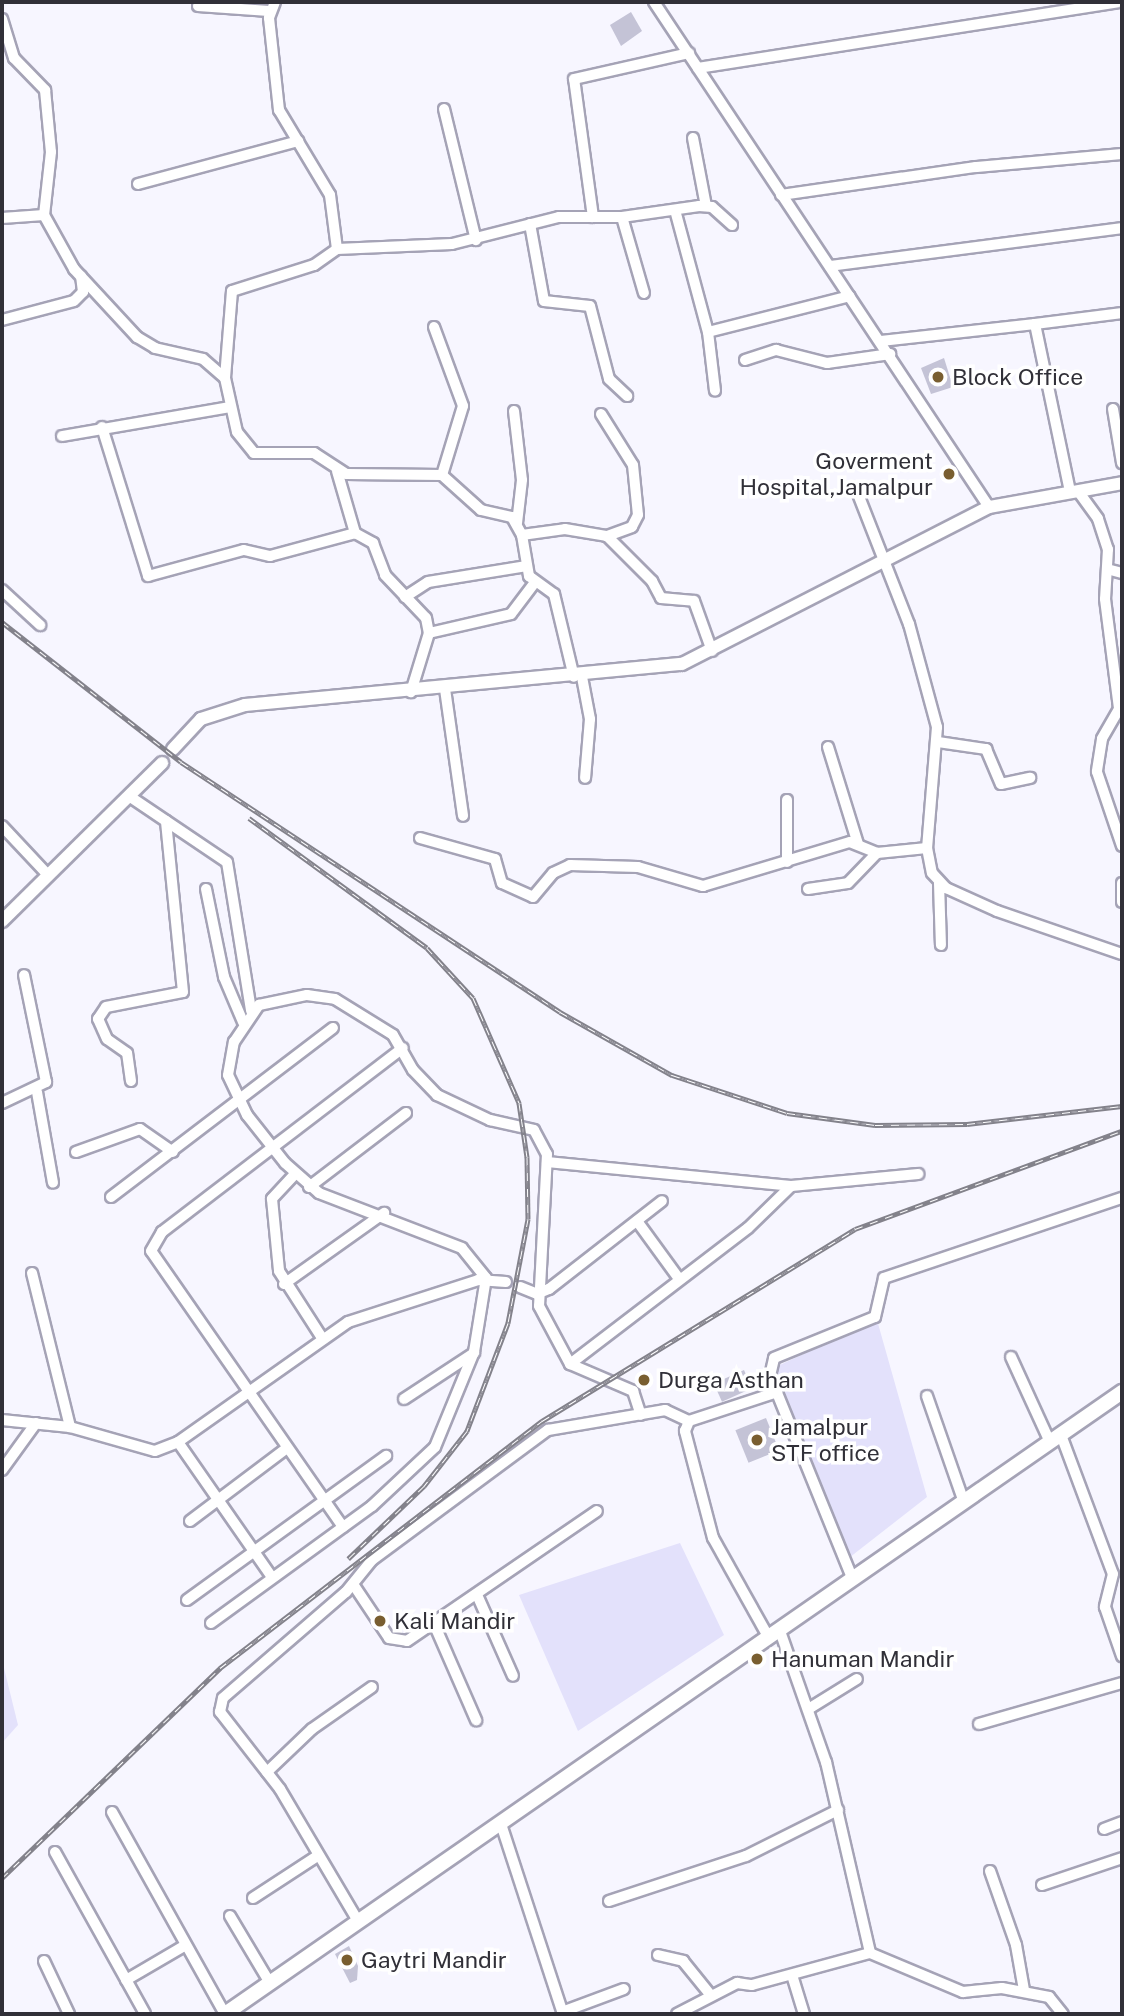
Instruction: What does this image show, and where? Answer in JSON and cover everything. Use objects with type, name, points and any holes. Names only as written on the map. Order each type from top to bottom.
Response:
[{"type":"main road","points":[[225,2014],[775,1634],[849,1571],[964,1502],[1122,1392]]},
{"type":"street","points":[[654,2],[781,195],[891,354],[989,507]]},
{"type":"street","points":[[698,68],[1118,2]]},
{"type":"street","points":[[198,6],[272,6],[279,110],[330,195],[337,248]]},
{"type":"street","points":[[2,19],[14,58],[45,90],[51,152],[44,215],[80,275],[148,345],[196,356],[225,378]]},
{"type":"street","points":[[593,217],[574,79],[689,53]]},
{"type":"street","points":[[444,109],[476,240]]},
{"type":"street","points":[[693,138],[706,206],[732,225]]},
{"type":"street","points":[[138,184],[298,141]]},
{"type":"street","points":[[781,195],[976,166],[1122,154]]},
{"type":"street","points":[[517,523],[470,502],[442,475],[396,478],[337,471],[314,453],[254,453],[237,432],[225,378],[232,291],[314,265],[337,248],[476,240],[530,224],[593,217],[622,217],[706,206]]},
{"type":"street","points":[[675,210],[708,332],[715,391]]},
{"type":"street","points":[[2,219],[44,215]]},
{"type":"street","points":[[622,217],[644,293]]},
{"type":"street","points":[[530,224],[544,301],[590,306],[609,379],[627,396]]},
{"type":"street","points":[[830,266],[1122,228]]},
{"type":"street","points":[[2,320],[74,301],[83,292],[80,275]]},
{"type":"street","points":[[708,332],[850,296]]},
{"type":"street","points":[[881,341],[1122,313]]},
{"type":"street","points":[[1035,324],[1074,491],[1105,533],[1119,709],[1102,739],[1097,772],[1122,846]]},
{"type":"street","points":[[435,327],[463,405],[442,475]]},
{"type":"street","points":[[745,360],[776,350],[827,363],[891,354]]},
{"type":"street","points":[[62,436],[230,407]]},
{"type":"street","points":[[1113,409],[1122,463]]},
{"type":"street","points":[[514,411],[522,480],[517,523],[534,584],[554,594],[590,719],[585,778]]},
{"type":"street","points":[[522,535],[565,529],[607,536],[632,527],[638,515],[633,464],[601,414]]},
{"type":"street","points":[[102,427],[148,576],[244,550],[270,555],[355,533],[373,543],[384,575],[426,618],[429,633],[411,692]]},
{"type":"street","points":[[337,471],[355,533]]},
{"type":"street","points":[[173,750],[201,719],[224,709],[670,667],[712,651],[989,507],[1122,483]]},
{"type":"street","points":[[858,494],[885,562],[933,707],[938,743],[927,848],[939,883],[941,945]]},
{"type":"street","points":[[607,536],[652,581],[661,598],[694,601],[712,651]]},
{"type":"street","points":[[405,597],[428,582],[527,566]]},
{"type":"street","points":[[1107,569],[1122,573]]},
{"type":"street","points":[[429,633],[511,614],[534,584]]},
{"type":"street","points":[[2,590],[40,625]]},
{"type":"street","points":[[444,689],[463,816]]},
{"type":"street","points":[[938,743],[986,749],[1001,784],[1030,778]]},
{"type":"street","points":[[828,747],[858,844]]},
{"type":"street","points":[[2,921],[162,763]]},
{"type":"street","points":[[129,796],[227,862],[251,1011]]},
{"type":"street","points":[[787,800],[787,862]]},
{"type":"street","points":[[131,1081],[127,1053],[110,1043],[97,1019],[106,1007],[183,992],[166,821]]},
{"type":"street","points":[[2,826],[48,875]]},
{"type":"street","points":[[420,838],[495,859],[502,883],[533,897],[553,873],[570,865],[638,867],[696,887],[858,844],[877,853],[927,848]]},
{"type":"street","points":[[808,889],[848,883],[877,853]]},
{"type":"street","points":[[939,883],[997,911],[1122,954]]},
{"type":"street","points":[[1122,883],[1122,902]]},
{"type":"street","points":[[206,889],[225,977],[243,1022]]},
{"type":"street","points":[[24,975],[46,1074],[37,1092],[53,1183]]},
{"type":"street","points":[[211,1623],[343,1527],[435,1447],[474,1352],[486,1278],[462,1248],[384,1213],[309,1187],[295,1174],[240,1102],[228,1068],[243,1022],[251,1011],[307,995],[335,999],[393,1035],[437,1095],[489,1120],[529,1126],[545,1145],[547,1162],[537,1294],[570,1364],[633,1391],[641,1415]]},
{"type":"street","points":[[111,1197],[240,1102],[333,1028]]},
{"type":"street","points":[[343,1527],[151,1251],[162,1232],[403,1048]]},
{"type":"street","points":[[2,1103],[37,1092]]},
{"type":"street","points":[[309,1187],[406,1113]]},
{"type":"street","points":[[76,1152],[140,1129],[173,1152]]},
{"type":"street","points":[[547,1162],[791,1186],[918,1174]]},
{"type":"street","points":[[295,1174],[272,1199],[284,1284],[322,1338]]},
{"type":"street","points":[[570,1364],[677,1276],[748,1228],[791,1186]]},
{"type":"street","points":[[849,1571],[776,1392],[769,1370],[774,1358],[875,1317],[884,1278],[1122,1198]]},
{"type":"street","points":[[537,1294],[663,1201]]},
{"type":"street","points":[[284,1284],[384,1213]]},
{"type":"street","points":[[637,1221],[677,1276]]},
{"type":"street","points":[[32,1273],[70,1427]]},
{"type":"street","points":[[2,1420],[70,1427],[141,1451],[155,1451],[178,1442],[322,1338],[365,1314],[486,1278],[506,1282]]},
{"type":"street","points":[[520,1287],[537,1294]]},
{"type":"street","points":[[404,1399],[474,1352]]},
{"type":"street","points":[[1011,1357],[1056,1438],[1113,1574],[1107,1614],[1122,1656]]},
{"type":"street","points":[[358,1921],[316,1857],[267,1772],[219,1705],[353,1584],[372,1560],[548,1430],[665,1410],[689,1421],[776,1392]]},
{"type":"street","points":[[927,1396],[964,1502]]},
{"type":"street","points":[[689,1421],[685,1431],[713,1538],[775,1634],[810,1707],[838,1810],[870,1953]]},
{"type":"street","points":[[2,1470],[36,1423]]},
{"type":"street","points":[[178,1442],[272,1577]]},
{"type":"street","points":[[190,1521],[287,1448]]},
{"type":"street","points":[[187,1600],[386,1456]]},
{"type":"street","points":[[353,1584],[394,1641],[435,1626],[597,1511]]},
{"type":"street","points":[[1108,1595],[1122,1591]]},
{"type":"street","points":[[478,1597],[513,1676]]},
{"type":"street","points":[[435,1626],[476,1720]]},
{"type":"street","points":[[810,1707],[857,1679]]},
{"type":"street","points":[[979,1724],[1122,1683]]},
{"type":"street","points":[[267,1772],[312,1729],[372,1687]]},
{"type":"street","points":[[609,1901],[746,1856],[838,1810]]},
{"type":"street","points":[[112,1812],[225,2014]]},
{"type":"street","points":[[1104,1829],[1122,1822]]},
{"type":"street","points":[[501,1824],[563,2013],[624,1989]]},
{"type":"street","points":[[55,1852],[145,2014]]},
{"type":"street","points":[[253,1898],[316,1857]]},
{"type":"street","points":[[1042,1885],[1122,1858]]},
{"type":"street","points":[[990,1871],[1016,1945],[1024,1990]]},
{"type":"street","points":[[230,1916],[270,1983]]},
{"type":"street","points":[[126,1980],[187,1945]]},
{"type":"street","points":[[677,2014],[709,1993],[792,1975],[870,1953],[963,1992],[1024,1990],[1055,2000],[1063,2014]]},
{"type":"street","points":[[659,1955],[684,1961],[709,1993]]},
{"type":"street","points":[[44,1961],[69,2014]]},
{"type":"street","points":[[792,1975],[804,2014]]},
{"type":"shaded area","points":[[877,1320],[927,1497],[845,1561],[769,1370]]},
{"type":"shaded area","points":[[680,1543],[724,1635],[578,1731],[519,1595]]},
{"type":"shaded area","points":[[2,1660],[18,1725],[2,1743]]},
{"type":"building","points":[[631,12],[642,31],[621,46],[610,25]]},
{"type":"building","name":"Block Office","points":[[944,358],[953,387],[931,394],[921,368]]},
{"type":"building","points":[[744,1370],[752,1388],[722,1402],[714,1383]]},
{"type":"building","name":"Jamalpur STF office","points":[[766,1418],[779,1450],[749,1463],[735,1430]]},
{"type":"building","name":"Gaytri Mandir","points":[[349,1946],[358,1966],[357,1980],[350,1983],[335,1954]]},
{"type":"railway","points":[[2,622],[181,762],[560,1012],[672,1075],[787,1113],[875,1125],[967,1124],[1122,1106]]},
{"type":"railway","points":[[249,818],[427,948],[473,998],[519,1103],[527,1157],[528,1219],[508,1323],[467,1431],[424,1486],[348,1559]]},
{"type":"railway","points":[[2,1878],[220,1668],[542,1421],[855,1229],[1122,1131]]},
{"type":"place","name":"Block Office","points":[[938,377]]},
{"type":"place","name":"Goverment Hospital,Jamalpur","points":[[949,474]]},
{"type":"place","name":"Durga Asthan","points":[[644,1380]]},
{"type":"place","name":"Jamalpur STF office","points":[[757,1440]]},
{"type":"place","name":"Kali Mandir","points":[[380,1621]]},
{"type":"place","name":"Hanuman Mandir","points":[[757,1659]]},
{"type":"place","name":"Gaytri Mandir","points":[[347,1960]]}]
